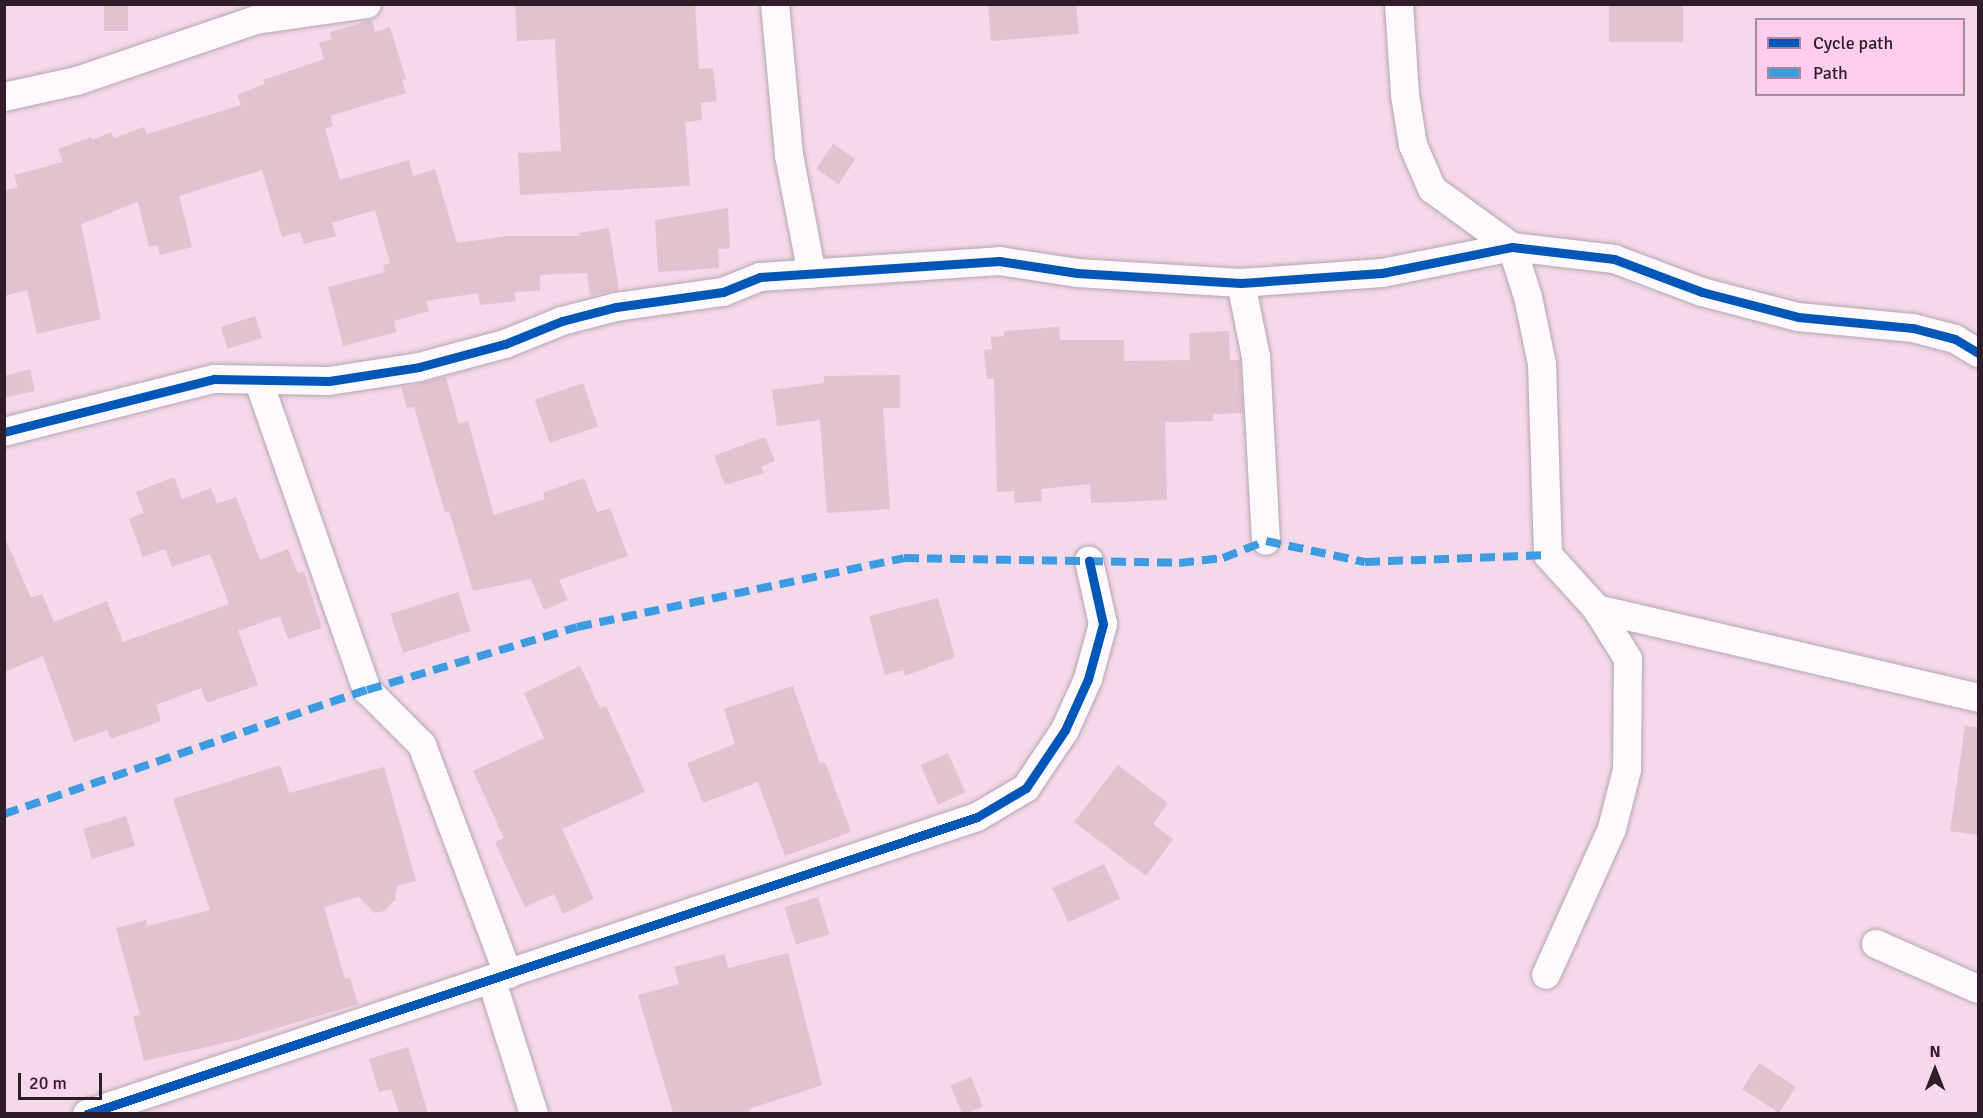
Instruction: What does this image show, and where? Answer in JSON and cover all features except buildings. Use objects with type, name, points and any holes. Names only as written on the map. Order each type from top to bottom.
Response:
[{"type":"street","points":[[4,98],[76,81],[256,20],[367,4]]},
{"type":"street","points":[[775,4],[789,155],[812,274]]},
{"type":"street","points":[[1399,4],[1405,95],[1413,145],[1432,189],[1512,247],[1542,364],[1548,555],[1597,609],[1628,659],[1626,770],[1612,829],[1546,975]]},
{"type":"street","points":[[4,432],[214,379],[259,382],[328,381],[419,367],[505,344],[562,321],[616,307],[723,292],[760,277],[999,261],[1077,273],[1241,283],[1382,273],[1512,247],[1614,259],[1702,292],[1787,314],[1834,322],[1913,328],[1955,339],[1978,353]]},
{"type":"street","points":[[1241,283],[1256,357],[1266,541]]},
{"type":"street","points":[[259,382],[367,690],[422,746],[500,978],[534,1113]]},
{"type":"street","points":[[87,1113],[500,978],[977,817],[1026,788],[1065,730],[1094,657],[1103,624],[1089,561]]},
{"type":"street","points":[[1597,609],[1978,698]]},
{"type":"street","points":[[1876,944],[1978,989]]},
{"type":"marked path","points":[[4,814],[367,690],[577,627],[904,558],[1179,563],[1223,558],[1266,541],[1365,562],[1548,555]]},
{"type":"cycle path","points":[[4,432],[214,379],[329,381],[419,367],[505,344],[562,321],[616,307],[723,292],[760,277],[999,261],[1077,273],[1241,283],[1382,273],[1512,247],[1614,259],[1702,292],[1798,317],[1913,328],[1955,339],[1978,353]]},
{"type":"cycle path","points":[[87,1114],[977,817],[1026,788],[1065,730],[1088,679],[1103,624],[1089,561]]}]
